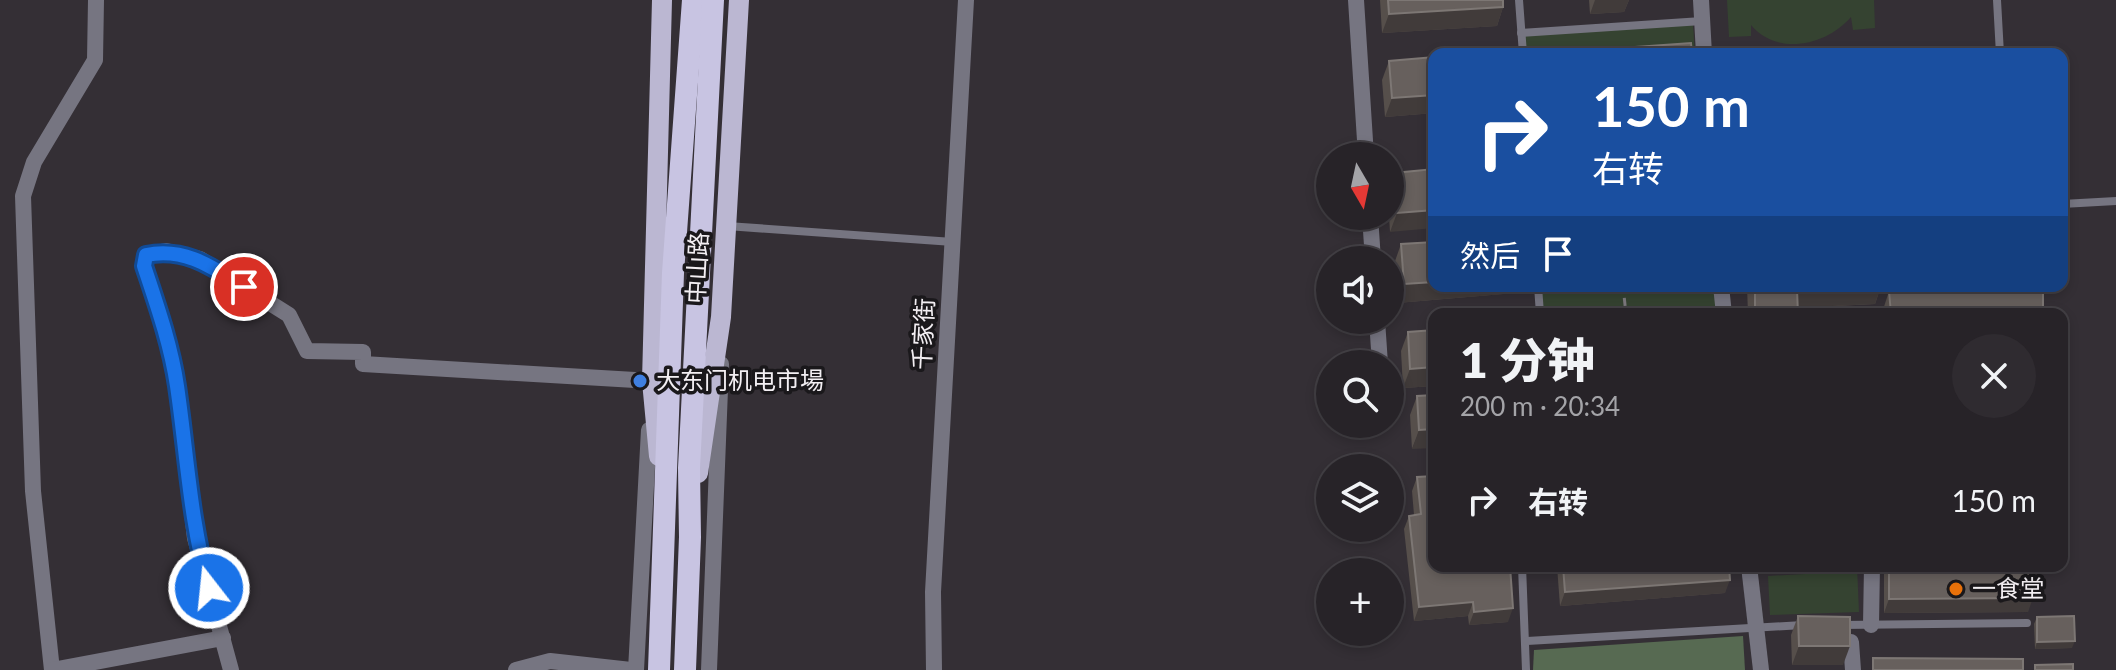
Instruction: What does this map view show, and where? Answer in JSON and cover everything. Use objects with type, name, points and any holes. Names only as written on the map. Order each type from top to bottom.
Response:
[{"type":"highway","name":"中山路","points":[[659,670],[673,273],[693,0]]},
{"type":"highway","name":"中山路","points":[[685,670],[690,537],[689,453],[713,0]]},
{"type":"main road","name":"中山路","points":[[662,0],[652,381],[666,536]]},
{"type":"main road","name":"中山路","points":[[690,537],[721,317],[739,0]]},
{"type":"street","points":[[96,0],[95,60],[34,162],[23,196],[33,491],[52,670],[223,638]]},
{"type":"street","name":"千家街","points":[[934,670],[933,592],[966,0]]},
{"type":"street","points":[[1356,0],[1365,142]]},
{"type":"street","points":[[1701,0],[1704,48]]},
{"type":"street","points":[[231,670],[195,538],[177,383],[166,333],[144,266],[146,255],[166,251],[200,259],[289,315],[307,351],[363,352],[363,364],[652,381],[633,670],[550,661],[516,670]]},
{"type":"street","points":[[709,670],[721,411],[721,317]]},
{"type":"street","points":[[1750,572],[1761,670]]},
{"type":"street","points":[[1871,625],[1872,572]]},
{"type":"street","points":[[1851,642],[1853,670]]},
{"type":"lane","points":[[1519,0],[1522,48]]},
{"type":"lane","points":[[1997,0],[2000,48]]},
{"type":"lane","points":[[1521,33],[1702,21]]},
{"type":"lane","points":[[2068,204],[2116,201]]},
{"type":"lane","points":[[726,226],[953,242]]},
{"type":"lane","points":[[1522,572],[1526,670]]},
{"type":"lane","points":[[1834,625],[2027,623]]},
{"type":"lane","points":[[1527,641],[1755,626],[1819,625]]},
{"type":"green space","points":[[1727,0],[1874,0],[1875,28],[1853,30],[1851,17],[1829,35],[1802,44],[1775,41],[1751,25],[1751,36],[1729,37]]},
{"type":"green space","points":[[1693,25],[1695,48],[1522,48],[1521,33]]},
{"type":"green space","points":[[1539,292],[1715,292],[1717,308],[1541,308]]},
{"type":"green space","points":[[1857,572],[1859,612],[1770,615],[1768,576]]},
{"type":"green space","points":[[1743,636],[1745,670],[1533,670],[1534,650]]},
{"type":"building","points":[[1388,0],[1503,0],[1503,7],[1389,14]]},
{"type":"building","points":[[1691,43],[1691,48],[1620,48]]},
{"type":"building","points":[[1428,58],[1428,95],[1392,98],[1389,61]]},
{"type":"building","points":[[1428,170],[1428,210],[1404,212],[1404,172]]},
{"type":"building","points":[[1428,242],[1428,282],[1404,284],[1404,246],[1401,246]]},
{"type":"building","points":[[1755,292],[1797,292],[1798,308],[1755,308]]},
{"type":"building","points":[[1889,292],[2043,292],[2043,308],[1890,308]]},
{"type":"building","points":[[1428,330],[1428,368],[1410,369],[1408,332]]},
{"type":"building","points":[[1428,395],[1428,429],[1419,430],[1417,396]]},
{"type":"building","points":[[1428,476],[1428,572],[1510,572],[1513,608],[1474,612],[1473,602],[1419,607],[1409,516],[1421,514],[1417,477]]},
{"type":"building","points":[[1563,572],[1729,572],[1730,580],[1565,592]]},
{"type":"building","points":[[1889,572],[2033,572],[2033,598],[1889,599]]},
{"type":"building","points":[[1798,616],[1850,617],[1850,646],[1799,646]]},
{"type":"building","points":[[2074,616],[2075,641],[2037,642],[2037,617]]},
{"type":"building","points":[[1873,658],[2023,659],[2023,670],[1873,670]]},
{"type":"building","points":[[2073,664],[2073,670],[2035,670],[2035,665]]},
{"type":"place","name":"大东门机电市場","points":[[640,381]]},
{"type":"place","name":"一食堂","points":[[1956,589]]},
{"type":"route","points":[[209,588],[195,538],[177,383],[166,333],[144,266],[146,255],[166,251],[200,259],[244,287]]}]
